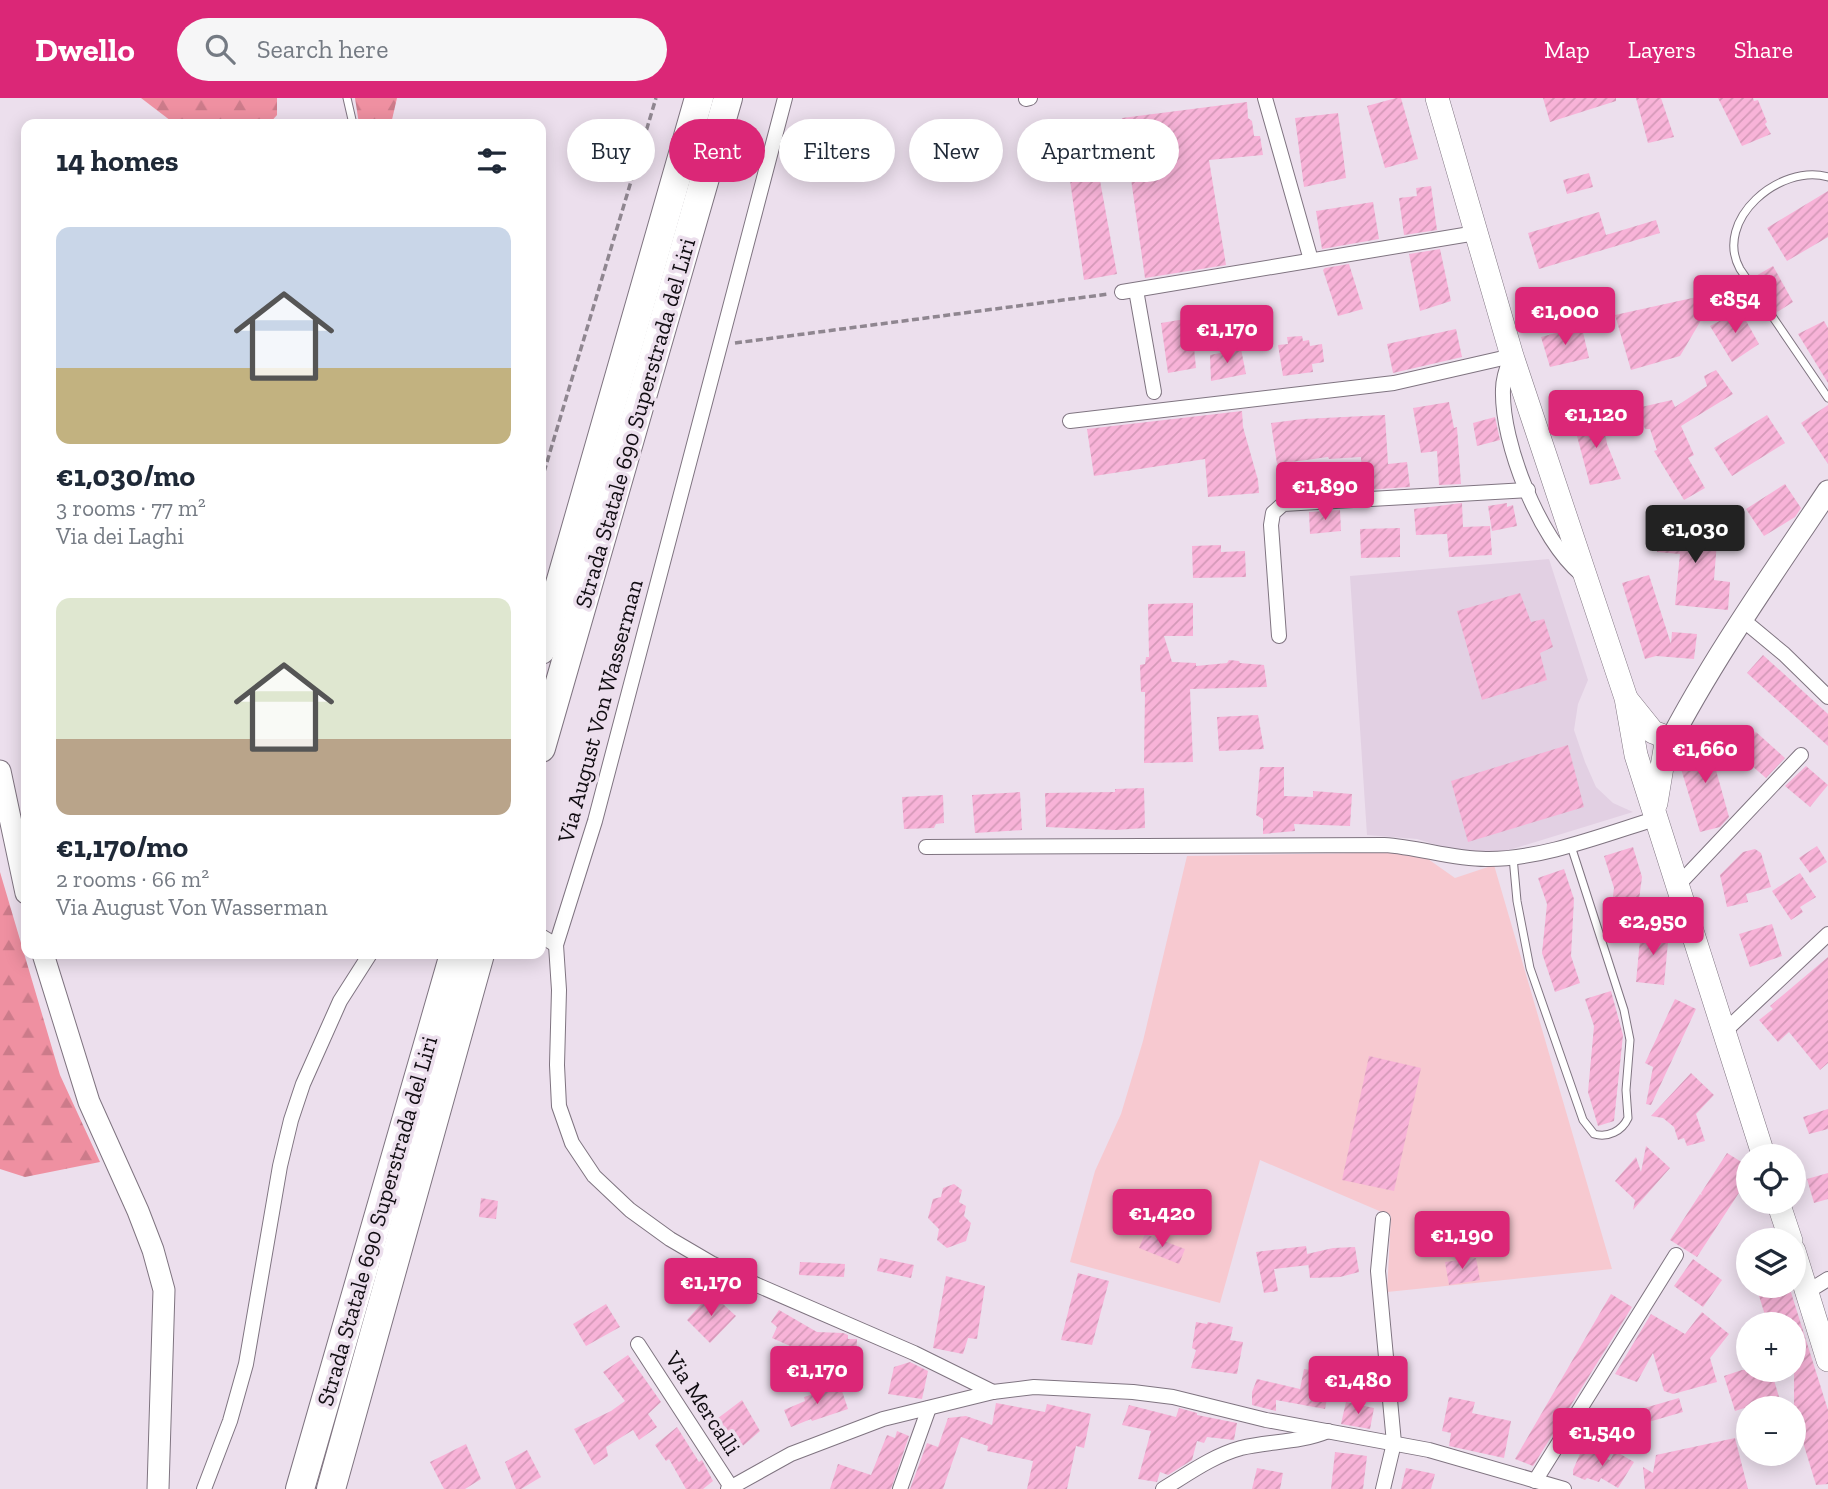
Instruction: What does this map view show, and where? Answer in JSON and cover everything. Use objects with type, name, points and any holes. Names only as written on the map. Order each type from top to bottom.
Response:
[{"type":"highway","name":"Strada Statale 690 Superstrada del Liri","points":[[546,633],[699,98]]},
{"type":"highway","name":"Strada Statale 690 Superstrada del Liri","points":[[546,731],[728,98]]},
{"type":"highway","name":"Strada Statale 690 Superstrada del Liri","points":[[300,1489],[453,959]]},
{"type":"highway","name":"Strada Statale 690 Superstrada del Liri","points":[[331,1489],[479,959]]},
{"type":"main road","points":[[1437,98],[1512,356],[1626,698],[1652,746],[1656,813],[1760,1144]]},
{"type":"main road","points":[[1652,746],[1687,709],[1828,491]]},
{"type":"main road","points":[[0,771],[21,870]]},
{"type":"main road","points":[[45,959],[89,1102],[138,1211],[164,1290],[158,1489]]},
{"type":"main road","points":[[1806,1289],[1828,1360]]},
{"type":"street","name":"Via August Von Wasserman","points":[[785,98],[595,821],[556,945],[559,990],[559,1107],[564,1126],[587,1167],[601,1184],[649,1224],[711,1263],[914,1353],[993,1392]]},
{"type":"street","points":[[1265,98],[1311,260]]},
{"type":"street","points":[[1154,392],[1129,291],[1476,233]]},
{"type":"street","points":[[1070,421],[1394,383],[1512,356]]},
{"type":"street","points":[[1512,356],[1505,377],[1504,401],[1511,442],[1528,490],[1550,539],[1563,557],[1586,578]]},
{"type":"street","points":[[1279,636],[1271,525],[1273,513],[1283,504],[1528,490]]},
{"type":"street","points":[[1743,620],[1784,654],[1828,697]]},
{"type":"street","points":[[1679,884],[1801,755]]},
{"type":"street","points":[[926,847],[1384,845],[1420,848],[1470,858],[1513,857],[1571,846],[1656,813]]},
{"type":"street","points":[[1725,1031],[1828,934]]},
{"type":"street","points":[[546,939],[556,945]]},
{"type":"street","points":[[204,1489],[230,1421],[246,1364],[280,1166],[291,1120],[303,1084],[340,1001],[366,959]]},
{"type":"street","points":[[1383,1219],[1378,1271],[1394,1443],[1383,1489]]},
{"type":"street","points":[[1535,1481],[1676,1255]]},
{"type":"street","points":[[1807,1292],[1828,1279]]},
{"type":"street","name":"Via Mercalli","points":[[638,1344],[729,1488]]},
{"type":"street","points":[[729,1488],[791,1454],[883,1419],[993,1392],[1034,1387],[1149,1394],[1429,1450],[1564,1489]]},
{"type":"street","points":[[900,1489],[929,1408]]},
{"type":"street","points":[[1163,1489],[1205,1463],[1232,1451],[1270,1443],[1304,1440],[1328,1431]]},
{"type":"street","points":[[752,1489],[759,1471]]},
{"type":"lane","points":[[347,98],[352,119]]},
{"type":"lane","points":[[1828,177],[1802,176],[1773,186],[1745,213],[1736,230],[1733,245],[1740,269],[1828,398]]},
{"type":"lane","points":[[1513,857],[1521,921],[1534,979],[1583,1120],[1594,1134],[1605,1136],[1622,1127],[1628,1118],[1626,1090],[1630,1040],[1624,1010],[1571,846]]},
{"type":"path","points":[[546,465],[656,98]]},
{"type":"path","points":[[720,345],[1129,291]]},
{"type":"shaded area","points":[[1549,559],[1588,680],[1578,704],[1574,730],[1596,787],[1613,803],[1633,812],[1506,851],[1467,854],[1417,839],[1367,835],[1350,576]]},
{"type":"shaded area","points":[[1418,852],[1455,878],[1494,865],[1612,1269],[1387,1292],[1391,1216],[1260,1160],[1220,1303],[1070,1262],[1095,1171],[1121,1114],[1143,1041],[1187,856]]},
{"type":"green space","points":[[141,98],[277,98],[277,115],[273,119],[168,119]]},
{"type":"green space","points":[[355,98],[397,98],[392,119],[358,119]]},
{"type":"green space","points":[[0,872],[21,943],[21,959],[26,959],[60,1075],[100,1162],[25,1177],[0,1169]]},
{"type":"building","points":[[1401,98],[1418,159],[1385,168],[1367,106]]},
{"type":"building","points":[[1543,98],[1616,98],[1616,101],[1550,122]]},
{"type":"building","points":[[1636,98],[1661,98],[1674,137],[1648,143]]},
{"type":"building","points":[[1718,98],[1758,100],[1771,134],[1742,146]]},
{"type":"building","points":[[1247,102],[1248,118],[1252,121],[1254,136],[1260,136],[1263,155],[1209,160],[1226,265],[1145,278],[1131,182],[1179,182],[1179,119],[1122,118]]},
{"type":"building","points":[[1338,113],[1346,178],[1304,187],[1295,118]]},
{"type":"building","points":[[1589,173],[1593,187],[1567,194],[1563,180]]},
{"type":"building","points":[[1070,182],[1100,182],[1117,274],[1084,280]]},
{"type":"building","points":[[1431,186],[1437,230],[1404,235],[1399,198],[1417,196],[1416,188]]},
{"type":"building","points":[[1828,191],[1828,237],[1787,261],[1767,228]]},
{"type":"building","points":[[1373,202],[1379,239],[1322,249],[1316,211]]},
{"type":"building","points":[[1599,212],[1606,235],[1656,220],[1660,233],[1539,269],[1528,233]]},
{"type":"building","points":[[1440,249],[1451,301],[1420,311],[1409,254]]},
{"type":"building","points":[[1349,264],[1363,309],[1338,316],[1323,270]]},
{"type":"building","points":[[1773,266],[1793,302],[1777,312],[1754,277]]},
{"type":"building","points":[[1706,295],[1710,305],[1680,356],[1631,370],[1615,315]]},
{"type":"building","points":[[1740,310],[1759,344],[1732,362],[1710,326]]},
{"type":"building","points":[[1191,318],[1196,368],[1168,373],[1161,323]]},
{"type":"building","points":[[1824,321],[1828,328],[1828,383],[1798,334]]},
{"type":"building","points":[[1582,328],[1589,358],[1550,367],[1541,337]]},
{"type":"building","points":[[1456,329],[1462,357],[1393,373],[1387,344]]},
{"type":"building","points":[[1302,336],[1303,341],[1309,340],[1310,346],[1322,344],[1324,362],[1312,364],[1313,372],[1283,376],[1278,345],[1288,344],[1287,337]]},
{"type":"building","points":[[1241,349],[1246,374],[1211,381],[1210,355]]},
{"type":"building","points":[[1716,370],[1733,394],[1681,426],[1694,455],[1688,458],[1705,488],[1684,500],[1654,451],[1657,450],[1650,429],[1645,429],[1637,408],[1672,400],[1675,407],[1707,386],[1704,376]]},
{"type":"building","points":[[1449,402],[1454,428],[1457,427],[1461,484],[1439,485],[1437,451],[1421,453],[1413,408]]},
{"type":"building","points":[[1828,405],[1828,464],[1801,423]]},
{"type":"building","points":[[1242,411],[1243,427],[1259,493],[1208,497],[1205,459],[1094,476],[1087,429]]},
{"type":"building","points":[[1601,411],[1607,444],[1621,479],[1590,485],[1573,421]]},
{"type":"building","points":[[1385,415],[1388,464],[1407,462],[1410,487],[1363,490],[1361,457],[1328,457],[1277,464],[1271,423]]},
{"type":"building","points":[[1767,415],[1785,443],[1732,476],[1714,448]]},
{"type":"building","points":[[1495,417],[1500,440],[1477,446],[1473,423]]},
{"type":"building","points":[[1785,484],[1801,508],[1795,517],[1764,536],[1746,509]]},
{"type":"building","points":[[1462,503],[1463,527],[1490,526],[1492,555],[1449,557],[1447,534],[1416,535],[1414,509]]},
{"type":"building","points":[[1507,503],[1507,507],[1513,505],[1517,526],[1492,531],[1488,506]]},
{"type":"building","points":[[1340,510],[1341,531],[1310,534],[1309,512]]},
{"type":"building","points":[[1659,522],[1718,528],[1714,580],[1730,582],[1728,610],[1675,605],[1680,554],[1657,552]]},
{"type":"building","points":[[1400,528],[1400,557],[1361,558],[1360,529]]},
{"type":"building","points":[[1221,545],[1221,552],[1245,551],[1246,577],[1193,578],[1192,546]]},
{"type":"building","points":[[1649,575],[1671,644],[1672,632],[1697,634],[1694,659],[1656,656],[1645,659],[1622,583]]},
{"type":"building","points":[[1520,593],[1531,622],[1544,619],[1553,647],[1540,653],[1547,680],[1482,700],[1457,611]]},
{"type":"building","points":[[1193,603],[1193,636],[1164,636],[1172,662],[1196,663],[1196,666],[1227,663],[1229,660],[1264,665],[1267,687],[1190,689],[1193,762],[1144,763],[1145,692],[1141,692],[1140,665],[1145,664],[1146,657],[1149,657],[1148,604]]},
{"type":"building","points":[[1763,655],[1828,714],[1828,746],[1747,673]]},
{"type":"building","points":[[1258,715],[1264,749],[1219,751],[1217,717]]},
{"type":"building","points":[[1756,732],[1785,758],[1766,778],[1737,753]]},
{"type":"building","points":[[1568,745],[1584,807],[1468,842],[1451,781]]},
{"type":"building","points":[[1688,747],[1725,747],[1729,760],[1714,763],[1729,817],[1720,827],[1700,832],[1679,762]]},
{"type":"building","points":[[1806,766],[1828,785],[1810,807],[1785,786]]},
{"type":"building","points":[[1260,767],[1284,767],[1284,796],[1313,797],[1313,791],[1352,794],[1350,826],[1294,824],[1295,831],[1263,834],[1263,819],[1256,815]]},
{"type":"building","points":[[1144,788],[1145,828],[1115,830],[1046,827],[1045,793],[1115,792],[1115,789]]},
{"type":"building","points":[[1020,792],[1022,830],[975,833],[972,795]]},
{"type":"building","points":[[943,795],[944,823],[936,824],[934,828],[904,829],[902,797]]},
{"type":"building","points":[[1817,846],[1827,862],[1810,873],[1799,858]]},
{"type":"building","points":[[1633,847],[1642,877],[1637,915],[1611,912],[1614,888],[1604,856]]},
{"type":"building","points":[[1755,849],[1761,853],[1771,887],[1746,894],[1748,902],[1727,907],[1720,875],[1743,852]]},
{"type":"building","points":[[1564,869],[1574,899],[1571,956],[1580,983],[1555,992],[1542,953],[1547,904],[1538,878]]},
{"type":"building","points":[[1800,873],[1816,897],[1800,907],[1803,912],[1791,920],[1772,891]]},
{"type":"building","points":[[1772,924],[1782,956],[1750,967],[1739,934]]},
{"type":"building","points":[[1641,929],[1669,931],[1664,985],[1636,982]]},
{"type":"building","points":[[1828,957],[1828,1063],[1820,1070],[1789,1032],[1778,1042],[1759,1020],[1773,1009],[1770,1006]]},
{"type":"building","points":[[1611,991],[1623,1035],[1614,1121],[1598,1126],[1588,1092],[1594,1026],[1585,999]]},
{"type":"building","points":[[1675,999],[1696,1009],[1651,1105],[1646,1104],[1653,1067],[1645,1063]]},
{"type":"building","points":[[1369,1056],[1421,1068],[1394,1191],[1342,1180]]},
{"type":"building","points":[[1691,1073],[1714,1095],[1696,1114],[1705,1141],[1687,1146],[1684,1138],[1678,1140],[1674,1127],[1663,1118],[1651,1116]]},
{"type":"building","points":[[1828,1109],[1828,1129],[1809,1134],[1803,1117]]},
{"type":"building","points":[[1646,1146],[1670,1168],[1633,1210],[1635,1200],[1615,1181],[1636,1157],[1641,1172]]},
{"type":"building","points":[[1727,1153],[1736,1159],[1736,1197],[1697,1257],[1670,1240]]},
{"type":"building","points":[[1828,1173],[1828,1199],[1814,1203],[1807,1179]]},
{"type":"building","points":[[954,1184],[962,1190],[959,1202],[966,1206],[964,1216],[971,1223],[966,1241],[947,1248],[937,1240],[939,1229],[928,1218],[933,1199],[941,1197],[943,1188]]},
{"type":"building","points":[[481,1198],[498,1201],[496,1219],[479,1217]]},
{"type":"building","points":[[1145,1234],[1185,1249],[1179,1264],[1139,1248]]},
{"type":"building","points":[[1306,1246],[1309,1265],[1274,1269],[1278,1291],[1264,1293],[1256,1252]]},
{"type":"building","points":[[1355,1247],[1359,1272],[1340,1277],[1310,1278],[1307,1254],[1333,1248]]},
{"type":"building","points":[[880,1258],[914,1265],[911,1278],[877,1271]]},
{"type":"building","points":[[1476,1258],[1480,1280],[1449,1285],[1445,1262]]},
{"type":"building","points":[[1693,1259],[1722,1280],[1703,1307],[1674,1286]]},
{"type":"building","points":[[800,1262],[845,1264],[844,1277],[799,1275]]},
{"type":"building","points":[[1078,1273],[1109,1281],[1092,1345],[1061,1340]]},
{"type":"building","points":[[946,1276],[985,1286],[977,1339],[968,1338],[963,1354],[933,1348]]},
{"type":"building","points":[[711,1293],[736,1316],[710,1343],[687,1320]]},
{"type":"building","points":[[1611,1294],[1632,1307],[1533,1466],[1515,1459]]},
{"type":"building","points":[[1760,1298],[1793,1298],[1797,1312],[1764,1312]]},
{"type":"building","points":[[606,1304],[620,1327],[586,1346],[573,1324]]},
{"type":"building","points":[[779,1310],[817,1332],[843,1333],[848,1335],[848,1339],[857,1339],[856,1362],[822,1362],[772,1338],[777,1327],[771,1322]]},
{"type":"building","points":[[1702,1312],[1729,1334],[1710,1358],[1717,1382],[1673,1394],[1664,1391],[1653,1353],[1637,1382],[1615,1374],[1651,1314],[1685,1334]]},
{"type":"building","points":[[1196,1322],[1233,1327],[1230,1340],[1243,1342],[1237,1374],[1191,1368],[1196,1350],[1192,1348]]},
{"type":"building","points":[[1806,1340],[1828,1410],[1828,1484],[1816,1485],[1806,1452],[1806,1396],[1794,1396],[1794,1382],[1806,1382]]},
{"type":"building","points":[[628,1355],[661,1402],[648,1414],[657,1427],[639,1440],[633,1430],[606,1447],[608,1456],[594,1465],[574,1429],[625,1401],[603,1372]]},
{"type":"building","points":[[910,1362],[928,1371],[922,1399],[888,1394],[894,1367]]},
{"type":"building","points":[[1304,1369],[1332,1373],[1325,1409],[1276,1400],[1276,1411],[1252,1405],[1252,1392],[1257,1379],[1300,1389]]},
{"type":"building","points":[[1736,1372],[1736,1382],[1775,1382],[1779,1396],[1736,1396],[1735,1411],[1724,1376]]},
{"type":"building","points":[[840,1385],[848,1409],[791,1427],[784,1410],[805,1401],[804,1397]]},
{"type":"building","points":[[1449,1397],[1475,1402],[1472,1413],[1511,1421],[1504,1458],[1449,1446],[1451,1433],[1442,1431]]},
{"type":"building","points":[[1679,1398],[1683,1412],[1638,1425],[1634,1411]]},
{"type":"building","points":[[742,1400],[760,1431],[730,1457],[709,1425]]},
{"type":"building","points":[[1346,1402],[1374,1408],[1370,1429],[1341,1424]]},
{"type":"building","points":[[996,1403],[1045,1412],[1047,1404],[1091,1414],[1084,1448],[1076,1446],[1067,1489],[1027,1489],[1033,1461],[987,1451],[988,1446],[961,1437],[943,1489],[910,1489],[927,1443],[938,1447],[948,1418],[966,1416],[992,1425]]},
{"type":"building","points":[[1129,1405],[1176,1417],[1179,1408],[1197,1415],[1237,1423],[1234,1440],[1207,1437],[1204,1443],[1197,1441],[1192,1460],[1168,1475],[1160,1472],[1157,1482],[1138,1479],[1151,1431],[1122,1425]]},
{"type":"building","points":[[677,1427],[699,1462],[702,1460],[713,1481],[703,1489],[686,1489],[669,1459],[666,1461],[655,1445]]},
{"type":"building","points":[[897,1431],[909,1436],[891,1489],[830,1489],[838,1464],[871,1475],[887,1435],[895,1438]]},
{"type":"building","points":[[1735,1438],[1736,1466],[1742,1466],[1748,1489],[1645,1489],[1643,1467],[1653,1473],[1656,1455]]},
{"type":"building","points":[[466,1444],[481,1479],[465,1489],[444,1489],[430,1462]]},
{"type":"building","points":[[1582,1449],[1610,1460],[1615,1451],[1634,1462],[1618,1488],[1601,1478],[1599,1482],[1587,1478],[1585,1480],[1573,1475]]},
{"type":"building","points":[[527,1450],[541,1477],[521,1489],[516,1489],[505,1462]]},
{"type":"building","points":[[1335,1452],[1367,1456],[1363,1489],[1331,1489]]},
{"type":"building","points":[[1257,1468],[1283,1473],[1280,1489],[1252,1489]]},
{"type":"building","points":[[1406,1468],[1435,1474],[1431,1489],[1401,1489]]}]
